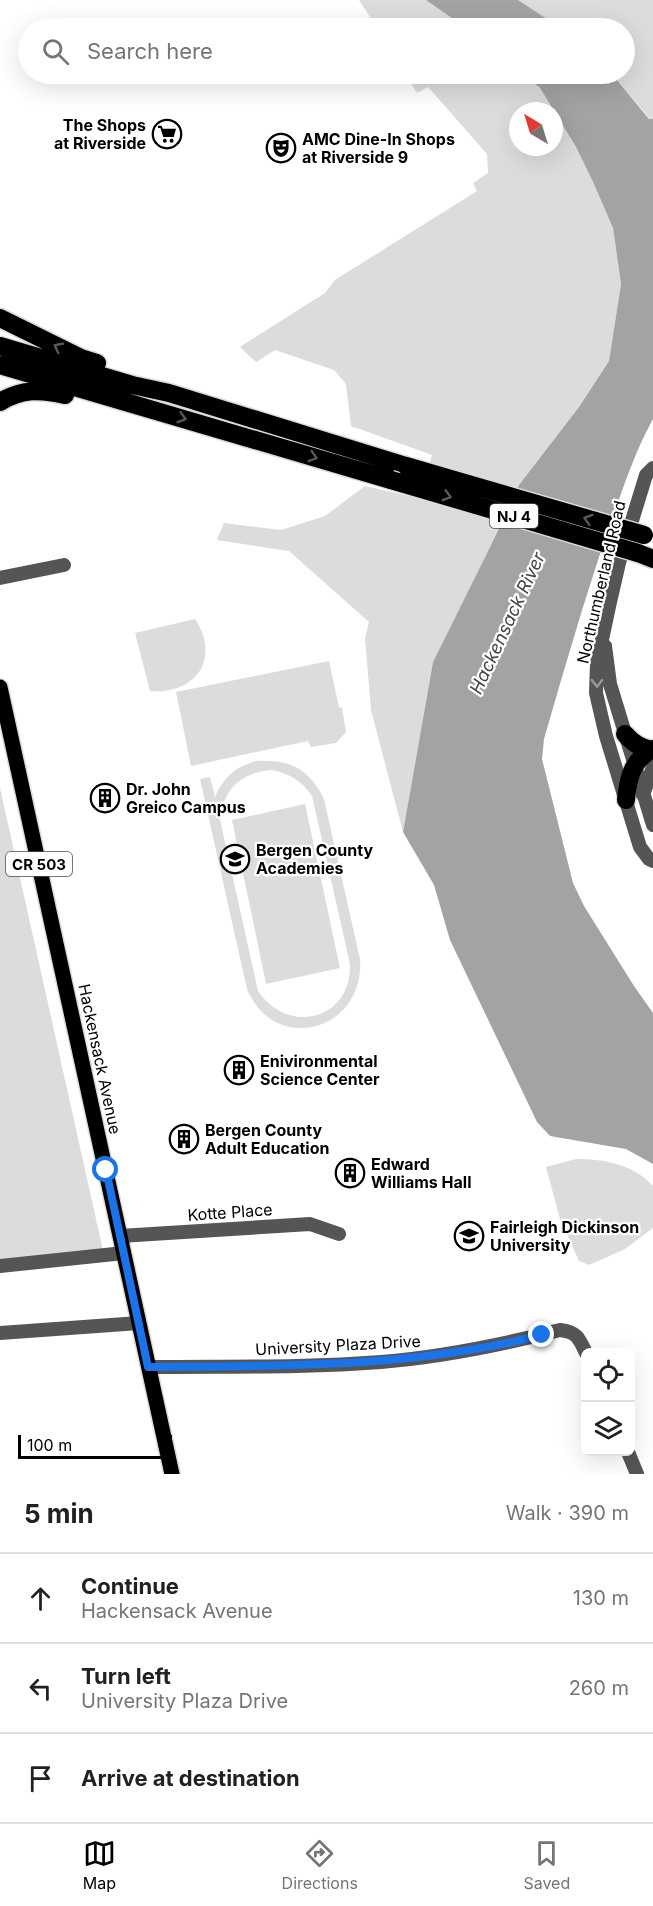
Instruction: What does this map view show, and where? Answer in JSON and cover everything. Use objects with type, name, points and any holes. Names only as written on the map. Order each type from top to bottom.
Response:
[{"type":"highway","points":[[0,318],[81,358],[160,383],[169,393]]},
{"type":"highway","name":"NJ 4","points":[[0,346],[132,385],[169,393],[406,466],[649,536]]},
{"type":"highway","name":"NJ 4","points":[[0,365],[648,556]]},
{"type":"highway","points":[[0,402],[22,392],[40,390],[126,402]]},
{"type":"highway","points":[[625,734],[632,742],[652,755],[634,765],[628,781],[635,798]]},
{"type":"main road","name":"Hackensack Avenue","points":[[0,687],[172,1474]]},
{"type":"street","name":"Northumberland Road","points":[[653,468],[645,475],[619,563],[597,663],[596,693],[606,736],[635,798],[640,847],[653,861]]},
{"type":"street","points":[[0,578],[64,565]]},
{"type":"street","points":[[605,626],[605,654],[610,684],[634,765]]},
{"type":"street","points":[[652,755],[648,778],[635,798],[653,825]]},
{"type":"street","name":"Kotte Place","points":[[120,1236],[310,1224],[339,1234]]},
{"type":"street","points":[[0,1266],[124,1253]]},
{"type":"street","points":[[0,1333],[139,1323]]},
{"type":"street","name":"University Plaza Drive","points":[[148,1367],[330,1365],[381,1362],[432,1357],[560,1330],[570,1331],[579,1339],[583,1348]]},
{"type":"street","points":[[630,1456],[637,1474]]},
{"type":"shaded area","points":[[359,0],[426,0],[452,18],[371,18]]},
{"type":"shaded area","points":[[518,0],[653,0],[653,119],[650,119],[620,84],[635,84],[635,18],[546,18]]},
{"type":"shaded area","points":[[411,84],[535,84],[540,88],[549,102],[509,102],[509,156],[563,156],[563,126],[576,147],[613,228],[621,284],[609,361],[579,407],[519,485],[433,662],[403,832],[371,710],[365,638],[369,622],[289,551],[217,540],[224,523],[281,530],[325,516],[365,486],[418,498],[432,455],[351,426],[346,384],[334,370],[275,350],[256,362],[240,347],[325,293],[335,280],[477,191],[473,183],[488,173],[487,154],[428,87],[417,93]]},
{"type":"shaded area","points":[[195,619],[202,633],[205,647],[200,671],[180,687],[166,691],[150,691],[135,633]]},
{"type":"shaded area","points":[[329,661],[346,732],[336,743],[311,747],[308,741],[191,766],[176,692]]},
{"type":"shaded area","points":[[278,762],[297,768],[312,780],[324,799],[360,959],[358,984],[348,1003],[334,1018],[316,1026],[296,1028],[277,1023],[260,1010],[247,989],[200,779],[210,777],[215,797],[231,774],[249,763]],"holes":[[[278,771],[299,782],[312,796],[350,964],[348,983],[341,998],[330,1009],[316,1015],[301,1017],[285,1014],[271,1005],[258,991],[220,820],[229,792],[242,779],[260,772]]]},
{"type":"shaded area","points":[[0,788],[104,1255],[0,1263]]},
{"type":"shaded area","points":[[305,804],[340,968],[266,984],[232,820]]},
{"type":"shaded area","points":[[576,1159],[618,1164],[636,1172],[653,1186],[653,1228],[625,1249],[589,1265],[579,1261],[560,1219],[546,1167]]},
{"type":"water","points":[[426,0],[518,0],[546,18],[452,18]]},
{"type":"water","name":"Hackensack River","points":[[535,84],[620,84],[649,119],[653,119],[653,419],[633,461],[599,559],[544,739],[542,759],[573,883],[584,906],[653,1013],[653,1164],[626,1149],[550,1136],[537,1122],[450,940],[434,885],[403,832],[433,662],[519,485],[579,407],[609,361],[621,284],[613,228],[576,147],[563,126],[563,102],[549,102]]},
{"type":"place","name":"The Shops at Riverside","points":[[167,134]]},
{"type":"place","name":"AMC Dine-In Shops at Riverside 9","points":[[281,148]]},
{"type":"place","name":"Dr. John Greico Campus","points":[[105,798]]},
{"type":"place","name":"Bergen County Academies","points":[[235,859]]},
{"type":"place","name":"Enivironmental Science Center","points":[[239,1070]]},
{"type":"place","name":"Bergen County Adult Education","points":[[184,1139]]},
{"type":"place","name":"Edward Williams Hall","points":[[350,1173]]},
{"type":"place","name":"Fairleigh Dickinson University","points":[[469,1236]]},
{"type":"route","points":[[106,1170],[148,1367],[330,1365],[381,1362],[432,1357],[542,1335]]}]
